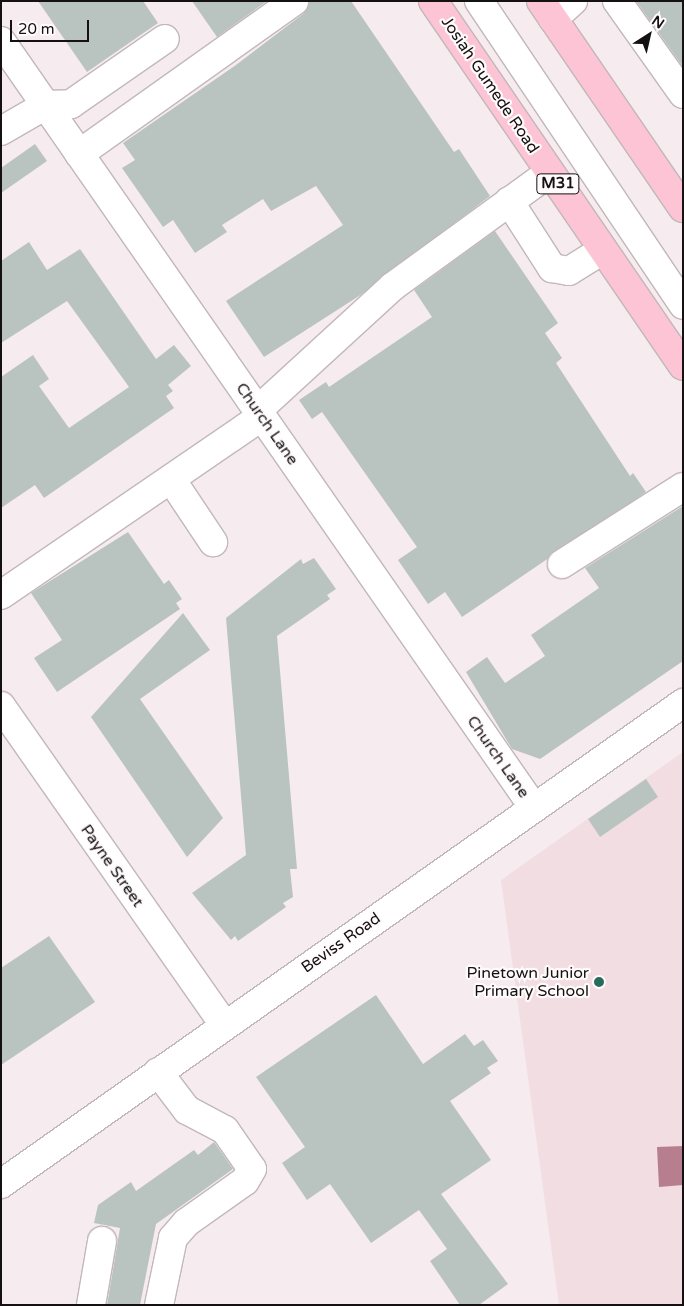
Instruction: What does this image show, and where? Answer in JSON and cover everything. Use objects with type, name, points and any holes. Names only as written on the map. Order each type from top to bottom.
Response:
[{"type":"main road","name":"Josiah Gumede Road","points":[[433,1],[683,366]]},
{"type":"main road","points":[[547,10],[683,208]]},
{"type":"street","points":[[79,154],[294,1]]},
{"type":"street","points":[[479,1],[683,306]]},
{"type":"street","points":[[547,10],[573,1]]},
{"type":"street","points":[[617,1],[683,94]]},
{"type":"street","points":[[1,131],[46,105],[72,104],[164,39]]},
{"type":"street","name":"Church Lane","points":[[1,41],[534,808]]},
{"type":"street","points":[[1,595],[171,479],[260,413],[392,288],[550,172]]},
{"type":"street","points":[[509,201],[552,268],[570,271],[603,250]]},
{"type":"street","points":[[171,479],[214,542]]},
{"type":"street","points":[[562,564],[683,487]]},
{"type":"street","name":"Beviss Road","points":[[1,1184],[683,703]]},
{"type":"street","name":"Payne Street","points":[[4,716],[224,1025]]},
{"type":"street","points":[[158,1072],[187,1110],[225,1130],[252,1169],[245,1181],[186,1223],[173,1238],[159,1305]]},
{"type":"street","points":[[91,1305],[102,1241]]},
{"type":"shaded area","name":"Pinetown Junior Primary School","points":[[683,752],[683,1305],[559,1305],[501,880]]},
{"type":"shaded area","points":[[683,1146],[683,1185],[659,1187],[657,1147]]},
{"type":"building","points":[[38,1],[143,1],[158,23],[87,72]]},
{"type":"building","points":[[192,1],[267,1],[217,37]]},
{"type":"building","points":[[309,1],[351,1],[454,152],[459,149],[490,196],[359,296],[264,357],[226,301],[343,225],[316,186],[271,211],[263,199],[222,225],[227,232],[195,253],[173,220],[163,227],[122,168],[135,160],[123,143],[236,65],[303,14]]},
{"type":"building","points":[[636,1],[683,1],[683,67]]},
{"type":"building","points":[[35,144],[47,161],[1,193],[1,168]]},
{"type":"building","points":[[495,231],[558,323],[545,333],[562,358],[556,363],[630,476],[633,473],[646,492],[462,617],[445,592],[428,604],[398,560],[417,547],[322,412],[312,419],[299,400],[326,382],[329,387],[432,317],[414,290]]},
{"type":"building","points":[[29,242],[47,270],[80,249],[156,359],[174,345],[191,366],[168,385],[173,391],[166,396],[174,408],[44,498],[35,485],[1,508],[1,377],[33,355],[49,379],[39,386],[69,428],[129,387],[67,301],[1,343],[1,261]]},
{"type":"building","points":[[683,506],[683,661],[540,759],[512,749],[466,672],[487,657],[505,683],[545,656],[531,635],[599,588],[585,568]]},
{"type":"building","points":[[128,532],[164,584],[169,580],[182,599],[176,603],[180,609],[57,692],[34,658],[62,640],[31,593]]},
{"type":"building","points":[[314,558],[336,589],[327,595],[330,599],[277,636],[297,869],[290,869],[293,897],[283,903],[286,907],[238,941],[235,936],[231,940],[192,893],[246,855],[226,618],[301,559],[303,564]]},
{"type":"building","points":[[183,613],[210,650],[140,699],[223,818],[187,857],[91,717]]},
{"type":"building","points":[[646,779],[658,797],[600,837],[588,819]]},
{"type":"building","points":[[49,936],[95,1002],[1,1065],[1,968]]},
{"type":"building","points":[[376,995],[423,1064],[465,1034],[474,1046],[483,1040],[498,1061],[487,1068],[491,1073],[450,1101],[491,1160],[441,1194],[508,1284],[479,1305],[460,1305],[430,1261],[447,1249],[419,1210],[371,1243],[330,1184],[307,1200],[282,1163],[305,1147],[256,1077]]},
{"type":"building","points":[[214,1142],[233,1169],[156,1224],[140,1305],[107,1305],[120,1228],[94,1223],[98,1205],[131,1182],[136,1191],[194,1150],[198,1155]]},
{"type":"place","name":"Pinetown Junior Primary School","points":[[599,982]]}]
